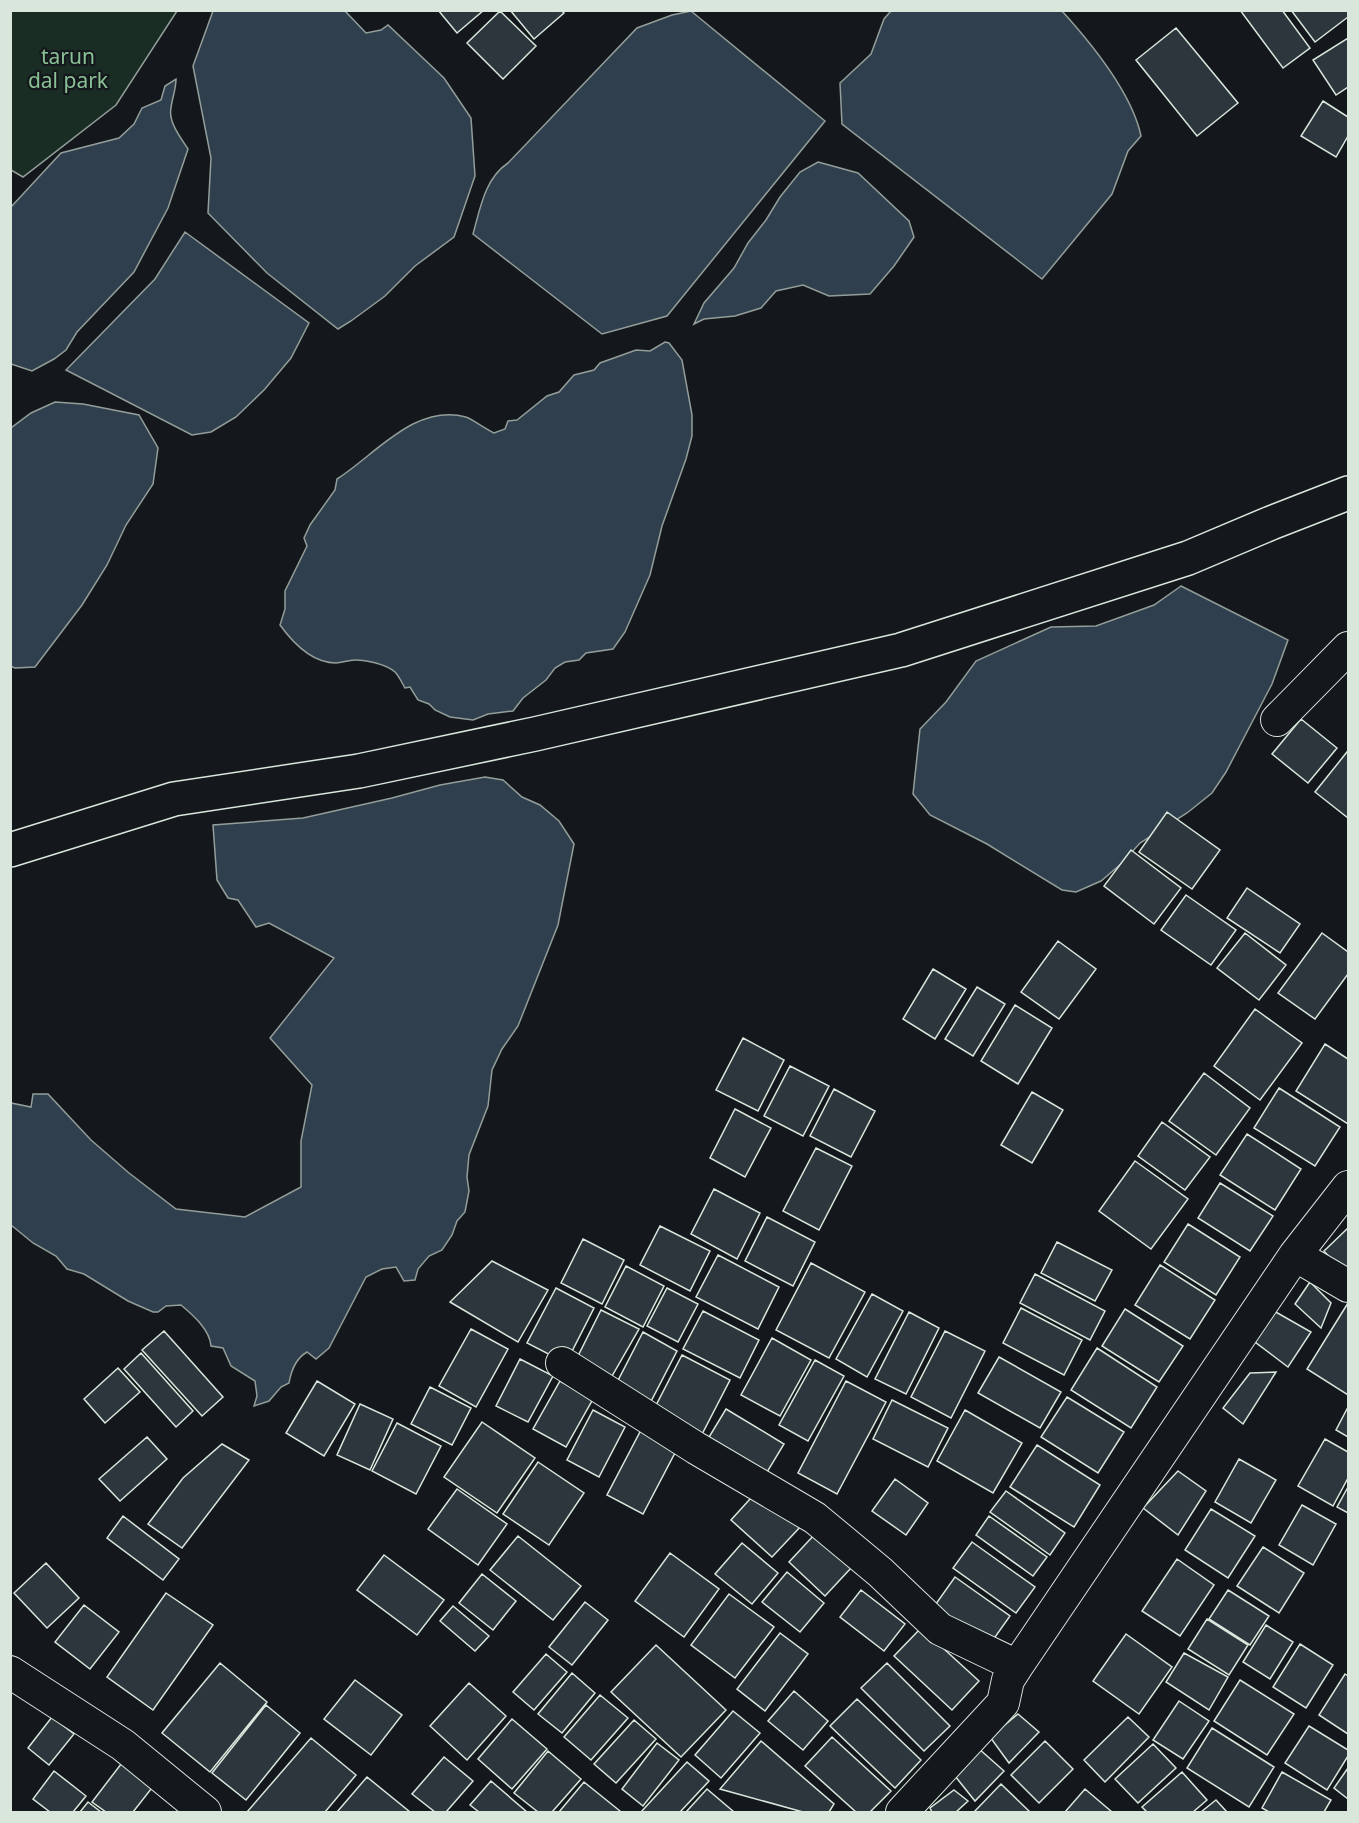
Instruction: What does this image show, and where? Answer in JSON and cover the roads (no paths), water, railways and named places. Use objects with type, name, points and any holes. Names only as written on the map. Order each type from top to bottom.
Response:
[{"type":"street","points":[[10,850],[174,799],[359,771],[535,734],[901,650],[1188,558],[1348,493]]},
{"type":"street","points":[[1277,720],[1348,648]]},
{"type":"street","points":[[902,1812],[1003,1702],[1008,1680],[1017,1666],[1295,1255],[1348,1187]]},
{"type":"street","points":[[1295,1255],[1348,1286]]},
{"type":"street","points":[[562,1363],[696,1448],[815,1518],[880,1572],[940,1629],[1017,1666]]},
{"type":"street","points":[[10,1672],[123,1745],[205,1812]]},
{"type":"water","points":[[213,11],[345,11],[366,33],[381,30],[388,25],[444,78],[471,118],[475,176],[454,237],[415,266],[385,296],[338,329],[267,273],[208,213],[211,158],[193,66]]},
{"type":"water","points":[[691,11],[825,121],[667,316],[602,334],[473,234],[478,214],[484,195],[500,169],[637,28],[672,15]]},
{"type":"water","points":[[891,11],[1062,11],[1097,53],[1120,86],[1141,136],[1128,151],[1112,194],[1042,279],[842,124],[840,83],[871,54],[884,19]]},
{"type":"water","points":[[176,79],[171,119],[188,149],[168,208],[134,272],[77,332],[66,350],[54,359],[32,371],[11,364],[11,207],[61,153],[119,138],[134,124],[142,108],[161,100],[165,86]]},
{"type":"water","points":[[818,162],[858,173],[909,221],[914,237],[894,266],[870,294],[829,296],[803,285],[776,291],[761,308],[735,316],[704,319],[694,324],[704,303],[734,268],[748,243],[780,197],[800,172]]},
{"type":"water","points":[[185,232],[309,323],[291,358],[264,390],[236,417],[211,432],[192,435],[66,370],[155,279]]},
{"type":"water","points":[[665,342],[669,343],[682,360],[692,415],[692,436],[662,526],[650,575],[625,632],[613,649],[586,653],[579,660],[565,662],[555,668],[546,680],[523,698],[513,711],[488,714],[473,720],[450,717],[418,700],[410,687],[405,688],[395,672],[381,665],[360,660],[336,663],[319,660],[297,645],[280,625],[285,609],[285,591],[307,546],[304,538],[310,525],[335,490],[337,479],[381,445],[413,424],[430,417],[447,415],[466,417],[494,433],[505,429],[508,421],[517,420],[547,396],[559,392],[574,375],[594,370],[600,363],[636,350],[650,351]]},
{"type":"water","points":[[55,402],[83,404],[139,415],[158,448],[153,484],[126,525],[107,565],[82,605],[35,667],[15,668],[10,666],[11,428],[31,413]]},
{"type":"water","points":[[1181,586],[1288,640],[1272,684],[1226,772],[1212,793],[1187,813],[1140,843],[1101,881],[1076,892],[1062,890],[987,844],[930,815],[913,794],[920,729],[946,702],[976,661],[1051,627],[1096,626],[1154,605]]},
{"type":"water","points":[[485,777],[503,780],[522,797],[540,805],[559,821],[574,844],[558,925],[518,1026],[502,1049],[492,1070],[488,1106],[469,1155],[467,1177],[469,1191],[465,1212],[457,1221],[452,1235],[442,1250],[429,1256],[418,1269],[415,1280],[404,1281],[396,1267],[382,1269],[366,1277],[329,1348],[316,1359],[307,1352],[299,1358],[289,1383],[281,1387],[269,1401],[254,1406],[257,1396],[255,1381],[231,1366],[223,1348],[211,1346],[208,1334],[196,1318],[181,1305],[166,1306],[158,1312],[153,1312],[128,1301],[84,1274],[67,1269],[56,1256],[33,1243],[11,1225],[11,1103],[31,1107],[33,1094],[48,1094],[91,1140],[176,1209],[245,1217],[301,1187],[301,1141],[312,1085],[270,1038],[334,958],[269,923],[256,927],[238,900],[228,898],[217,880],[213,825],[303,818],[440,785]]},
{"type":"park label","name":"tarun dal park","points":[[68,68]]}]
